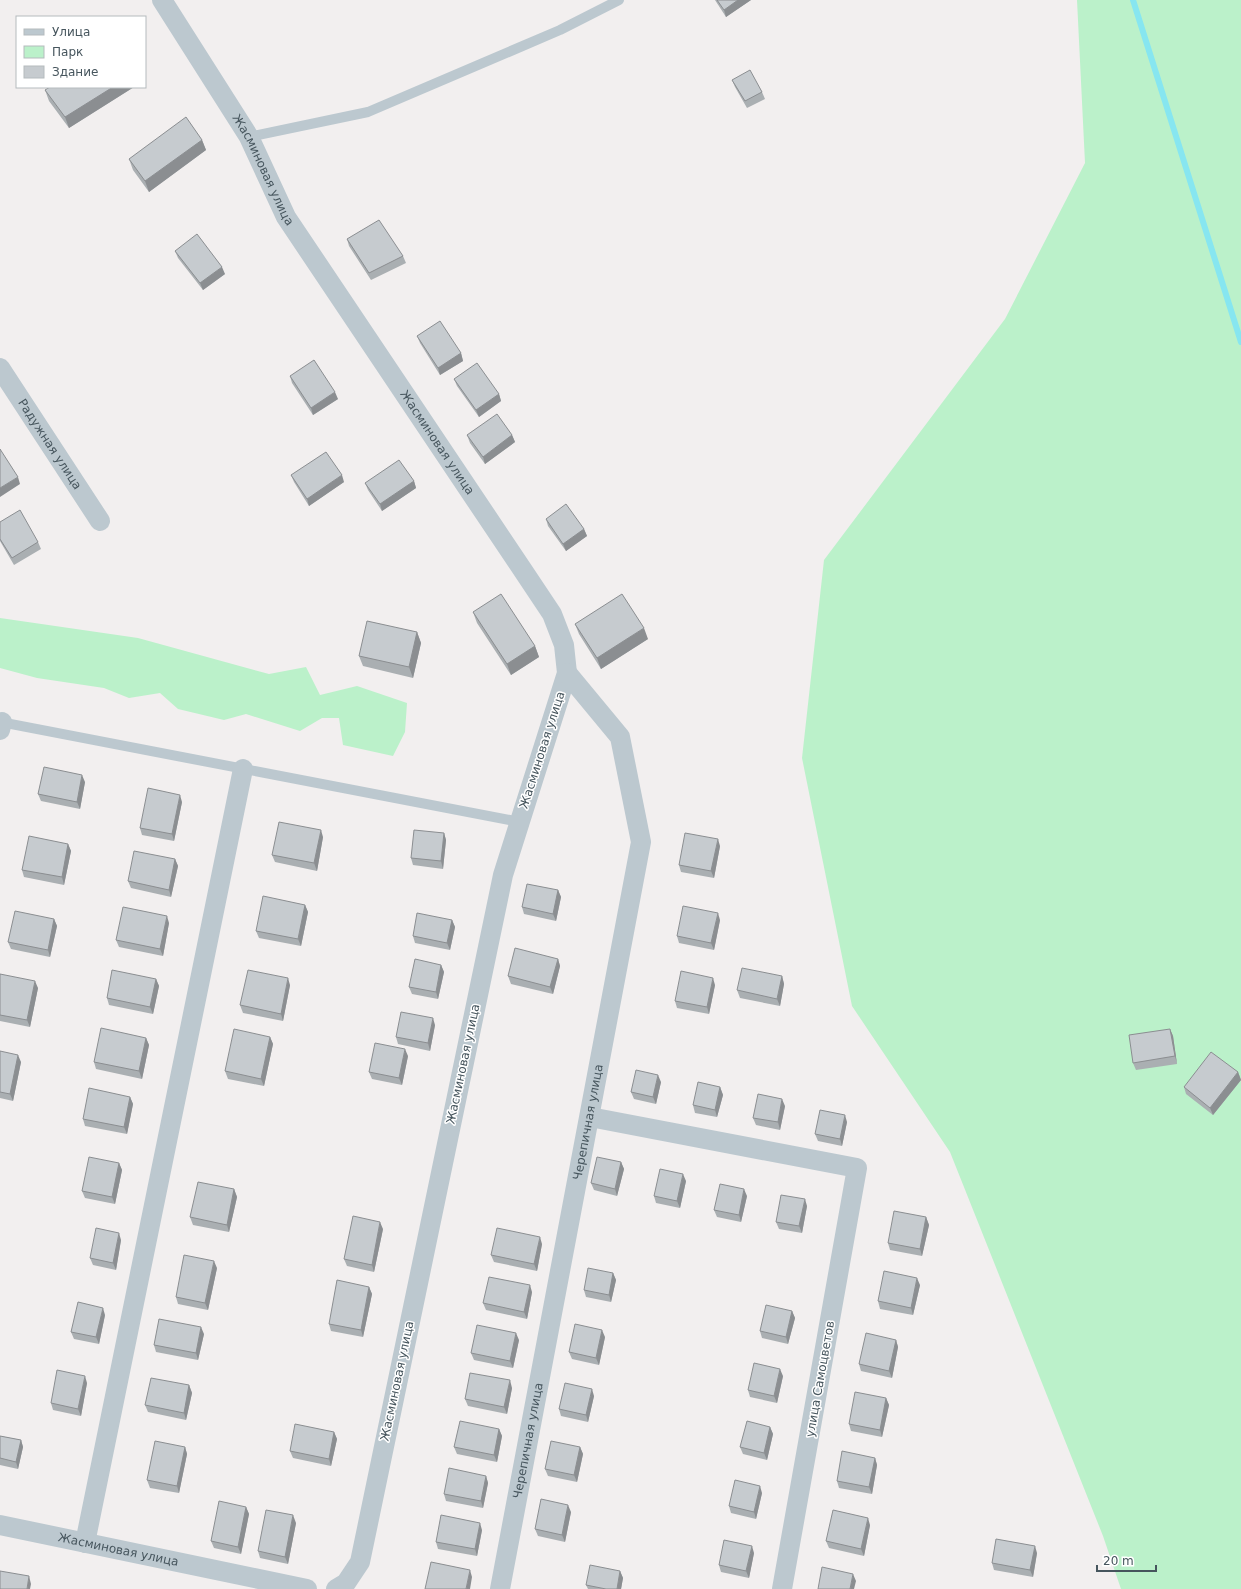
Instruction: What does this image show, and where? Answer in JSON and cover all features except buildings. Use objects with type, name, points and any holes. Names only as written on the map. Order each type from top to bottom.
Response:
[{"type":"street","name":"Жасминовая улица","points":[[162,0],[249,138],[286,217],[552,614],[564,645],[567,673],[501,883],[360,1562],[346,1583],[336,1589]]},
{"type":"street","name":"Радужная улица","points":[[0,368],[100,521]]},
{"type":"street","name":"Черепичная улица","points":[[500,1589],[641,842],[620,737],[567,673]]},
{"type":"street","points":[[85,1543],[243,769]]},
{"type":"street","name":"улица Самоцветов","points":[[590,1118],[858,1168],[782,1589]]},
{"type":"street","name":"Жасминовая улица","points":[[0,1525],[307,1589]]},
{"type":"lane","points":[[249,138],[368,112],[560,30],[619,0]]},
{"type":"lane","points":[[1,725],[243,769],[520,822]]},
{"type":"green space","points":[[1077,0],[1241,0],[1241,1589],[1121,1589],[1103,1536],[950,1152],[852,1006],[802,758],[824,560],[1005,319],[1085,163]]},
{"type":"green space","points":[[0,618],[138,638],[269,674],[306,667],[320,695],[357,686],[407,703],[405,732],[393,756],[343,745],[339,718],[322,718],[300,731],[246,714],[224,720],[178,709],[160,693],[129,698],[104,688],[37,678],[0,668]]},
{"type":"waterway","points":[[1133,0],[1241,342]]}]
